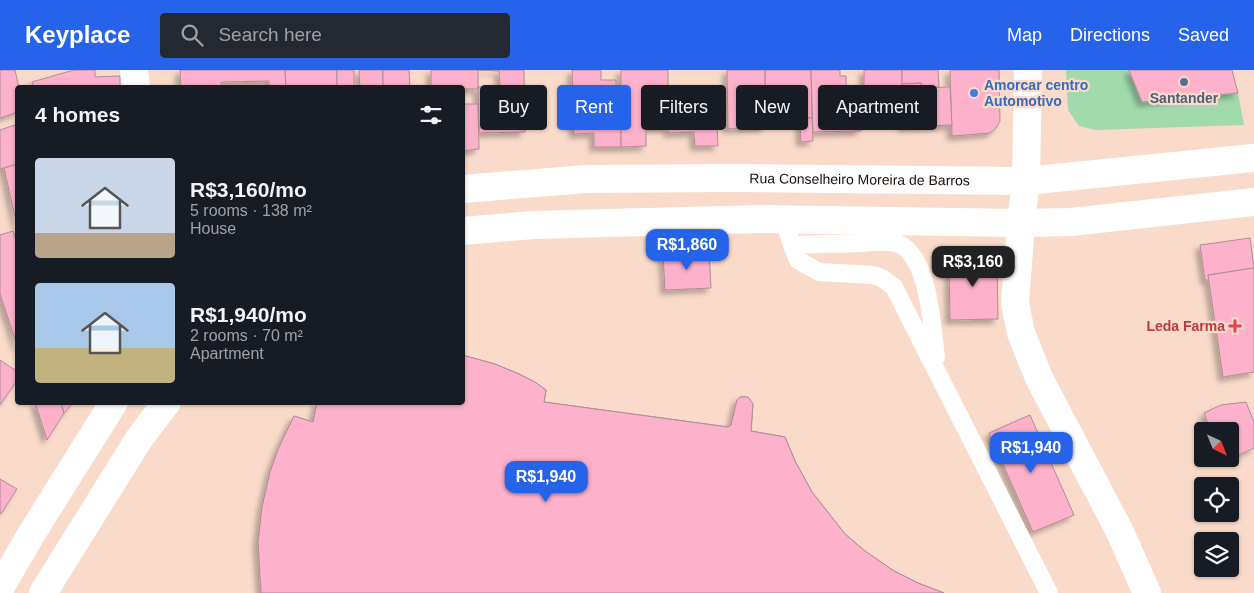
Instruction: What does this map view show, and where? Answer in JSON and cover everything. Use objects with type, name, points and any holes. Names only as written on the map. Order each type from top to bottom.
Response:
[{"type":"main road","points":[[134,70],[136,85]]},
{"type":"main road","points":[[1028,70],[1026,181],[1015,302],[1021,333],[1039,378],[1120,532],[1148,593]]},
{"type":"main road","name":"Rua Conselheiro Moreira de Barros","points":[[465,189],[588,179],[730,178],[1026,181],[1254,158]]},
{"type":"main road","points":[[465,231],[533,225],[784,219],[1021,223],[1080,221],[1254,202]]},
{"type":"main road","points":[[0,588],[112,405]]},
{"type":"main road","points":[[44,593],[139,438],[164,405]]},
{"type":"lane","points":[[784,219],[798,260],[819,272],[872,275],[882,278],[894,287],[1049,593]]},
{"type":"lane","points":[[792,245],[882,242],[898,244],[910,251],[920,268],[926,293],[938,372]]},
{"type":"green space","points":[[1066,70],[1129,70],[1142,102],[1238,93],[1244,125],[1096,130],[1079,126],[1068,110]]},
{"type":"building","points":[[0,70],[15,70],[18,85],[15,85],[15,113],[0,118]]},
{"type":"building","points":[[74,70],[95,70],[95,77],[120,76],[120,85],[32,85],[32,82]]},
{"type":"building","points":[[180,70],[285,70],[286,85],[269,85],[269,81],[221,82],[221,85],[181,85]]},
{"type":"building","points":[[285,70],[337,70],[337,85],[286,85]]},
{"type":"building","points":[[337,70],[354,70],[354,85],[337,85]]},
{"type":"building","points":[[359,70],[383,70],[383,85],[360,85]]},
{"type":"building","points":[[383,70],[409,70],[410,85],[383,85]]},
{"type":"building","points":[[431,70],[478,70],[478,89],[465,89],[465,85],[431,85]]},
{"type":"building","points":[[478,70],[524,70],[524,85],[500,85],[499,71]]},
{"type":"building","points":[[572,70],[601,70],[601,80],[616,80],[616,85],[572,85]]},
{"type":"building","points":[[621,70],[668,70],[668,85],[641,85],[641,130],[646,130],[646,146],[621,147],[621,130],[631,130],[631,85],[621,85]]},
{"type":"building","points":[[727,70],[765,70],[765,85],[736,85],[736,129],[728,129]]},
{"type":"building","points":[[765,70],[811,70],[812,118],[808,118],[808,85],[765,85]]},
{"type":"building","points":[[811,70],[840,70],[840,76],[846,76],[846,85],[818,85],[818,130],[861,131],[813,132]]},
{"type":"building","points":[[864,70],[902,70],[902,85],[864,85]]},
{"type":"building","points":[[902,70],[938,70],[939,87],[937,85],[921,85],[921,83],[902,84]]},
{"type":"building","points":[[950,70],[999,70],[1000,121],[990,133],[952,136]]},
{"type":"building","name":"Santander","points":[[1129,70],[1232,70],[1238,93],[1142,102]]},
{"type":"building","points":[[921,83],[921,85],[902,85]]},
{"type":"building","points":[[478,87],[480,87],[480,130],[525,130],[525,132],[479,133]]},
{"type":"building","points":[[937,87],[950,87],[952,125],[937,126]]},
{"type":"building","points":[[465,104],[478,104],[479,149],[465,151]]},
{"type":"building","points":[[808,118],[812,118],[813,141],[801,142],[800,130],[808,130]]},
{"type":"building","points":[[15,125],[15,165],[0,169],[0,130]]},
{"type":"building","points":[[574,130],[621,130],[621,147],[594,147],[594,133],[574,134]]},
{"type":"building","points":[[668,130],[717,130],[718,146],[695,146],[694,132],[668,133]]},
{"type":"building","points":[[15,165],[15,217],[4,168]]},
{"type":"building","points":[[13,231],[15,237],[15,339],[0,294],[0,235]]},
{"type":"building","points":[[1250,238],[1254,268],[1208,275],[1209,280],[1205,280],[1200,245]]},
{"type":"building","points":[[709,252],[711,288],[665,290],[663,255]]},
{"type":"building","points":[[985,253],[985,263],[997,263],[998,319],[950,320],[949,254]]},
{"type":"building","name":"Leda Farma","points":[[1254,268],[1254,372],[1223,377],[1208,275]]},
{"type":"building","points":[[465,356],[495,364],[535,382],[546,390],[544,402],[728,427],[731,425],[737,400],[740,397],[748,397],[753,404],[751,431],[785,437],[795,461],[812,492],[845,534],[865,551],[894,571],[944,593],[796,593],[751,571],[747,593],[261,593],[258,542],[262,507],[270,472],[279,447],[294,416],[313,422],[316,405],[465,405]]},
{"type":"building","points":[[465,356],[495,364],[535,382],[546,390],[544,402],[728,427],[731,425],[737,400],[740,397],[748,397],[753,404],[751,431],[785,437],[795,461],[812,492],[845,534],[865,551],[894,571],[944,593],[261,593],[258,542],[262,507],[270,472],[279,447],[294,416],[313,422],[316,405],[465,405]]},
{"type":"building","points":[[0,360],[15,370],[15,383],[0,405]]},
{"type":"building","points":[[1246,402],[1254,422],[1254,448],[1239,455],[1239,422],[1208,422],[1204,413],[1221,405]]},
{"type":"building","points":[[36,405],[62,405],[64,413],[47,440]]},
{"type":"building","points":[[62,405],[71,405],[64,413]]},
{"type":"building","points":[[1030,415],[1074,515],[1033,532],[989,433]]},
{"type":"building","points":[[0,479],[17,489],[1,514],[0,513]]},
{"type":"place","name":"Santander","points":[[1184,82]]},
{"type":"place","name":"Amorcar centro Automotivo","points":[[974,93]]},
{"type":"place","name":"Leda Farma","points":[[1235,326]]}]
